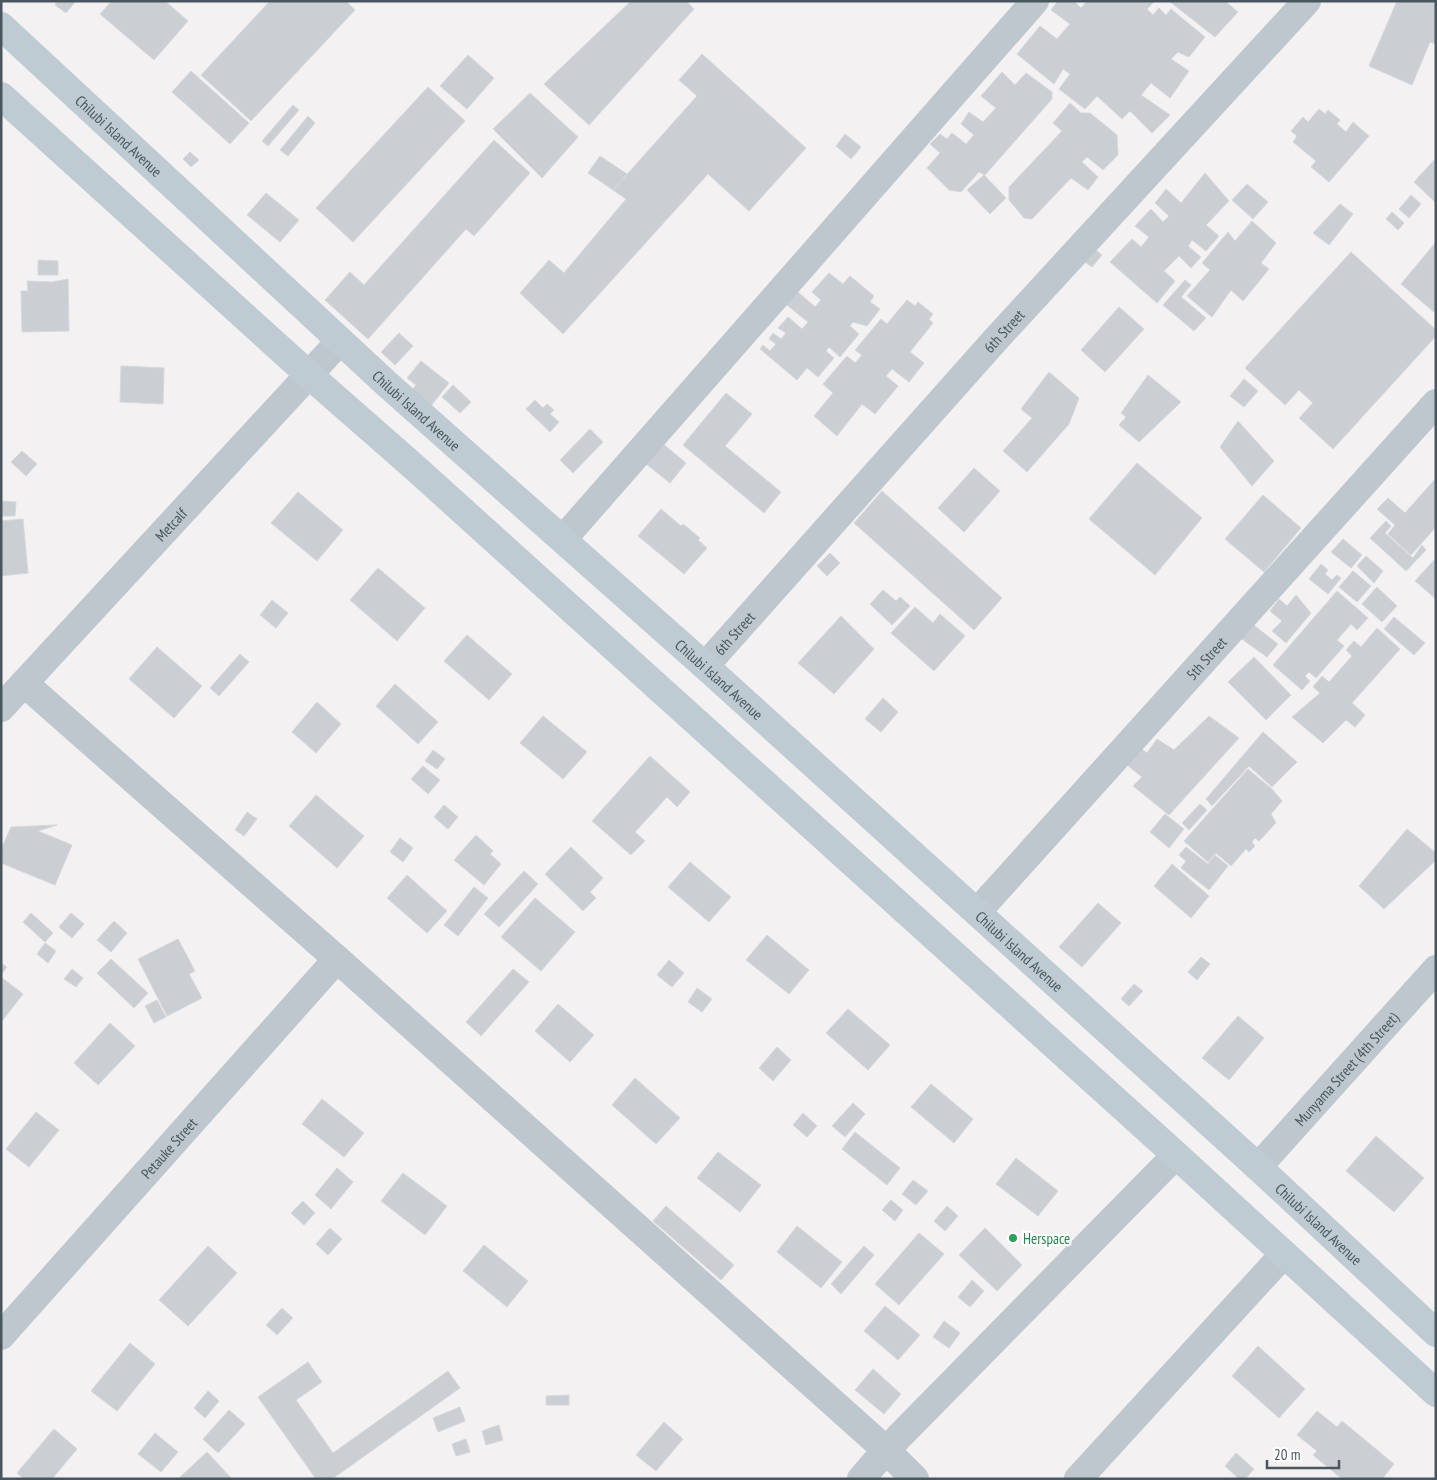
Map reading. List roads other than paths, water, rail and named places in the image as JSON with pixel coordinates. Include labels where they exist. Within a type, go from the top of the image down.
[{"type":"street","points":[[563,539],[1035,1]]},
{"type":"street","name":"6th Street","points":[[705,666],[997,338],[1307,1]]},
{"type":"street","name":"Chilubi Island Avenue","points":[[1,26],[388,385],[705,666],[977,912],[1258,1167],[1436,1333]]},
{"type":"street","points":[[1,96],[1176,1155],[1436,1393]]},
{"type":"street","name":"Metcalf","points":[[1,708],[340,341]]},
{"type":"street","name":"5th Street","points":[[977,912],[1436,404]]},
{"type":"street","points":[[24,683],[337,959],[886,1450],[915,1479]]},
{"type":"street","name":"Petauke Street","points":[[1,1336],[337,959]]},
{"type":"street","name":"Munyama Street (4th Street)","points":[[1258,1167],[1436,969]]},
{"type":"street","points":[[861,1479],[886,1450],[1176,1155]]},
{"type":"street","points":[[1078,1479],[1284,1254]]},
{"type":"place","name":"Herspace","points":[[1013,1238]]}]
